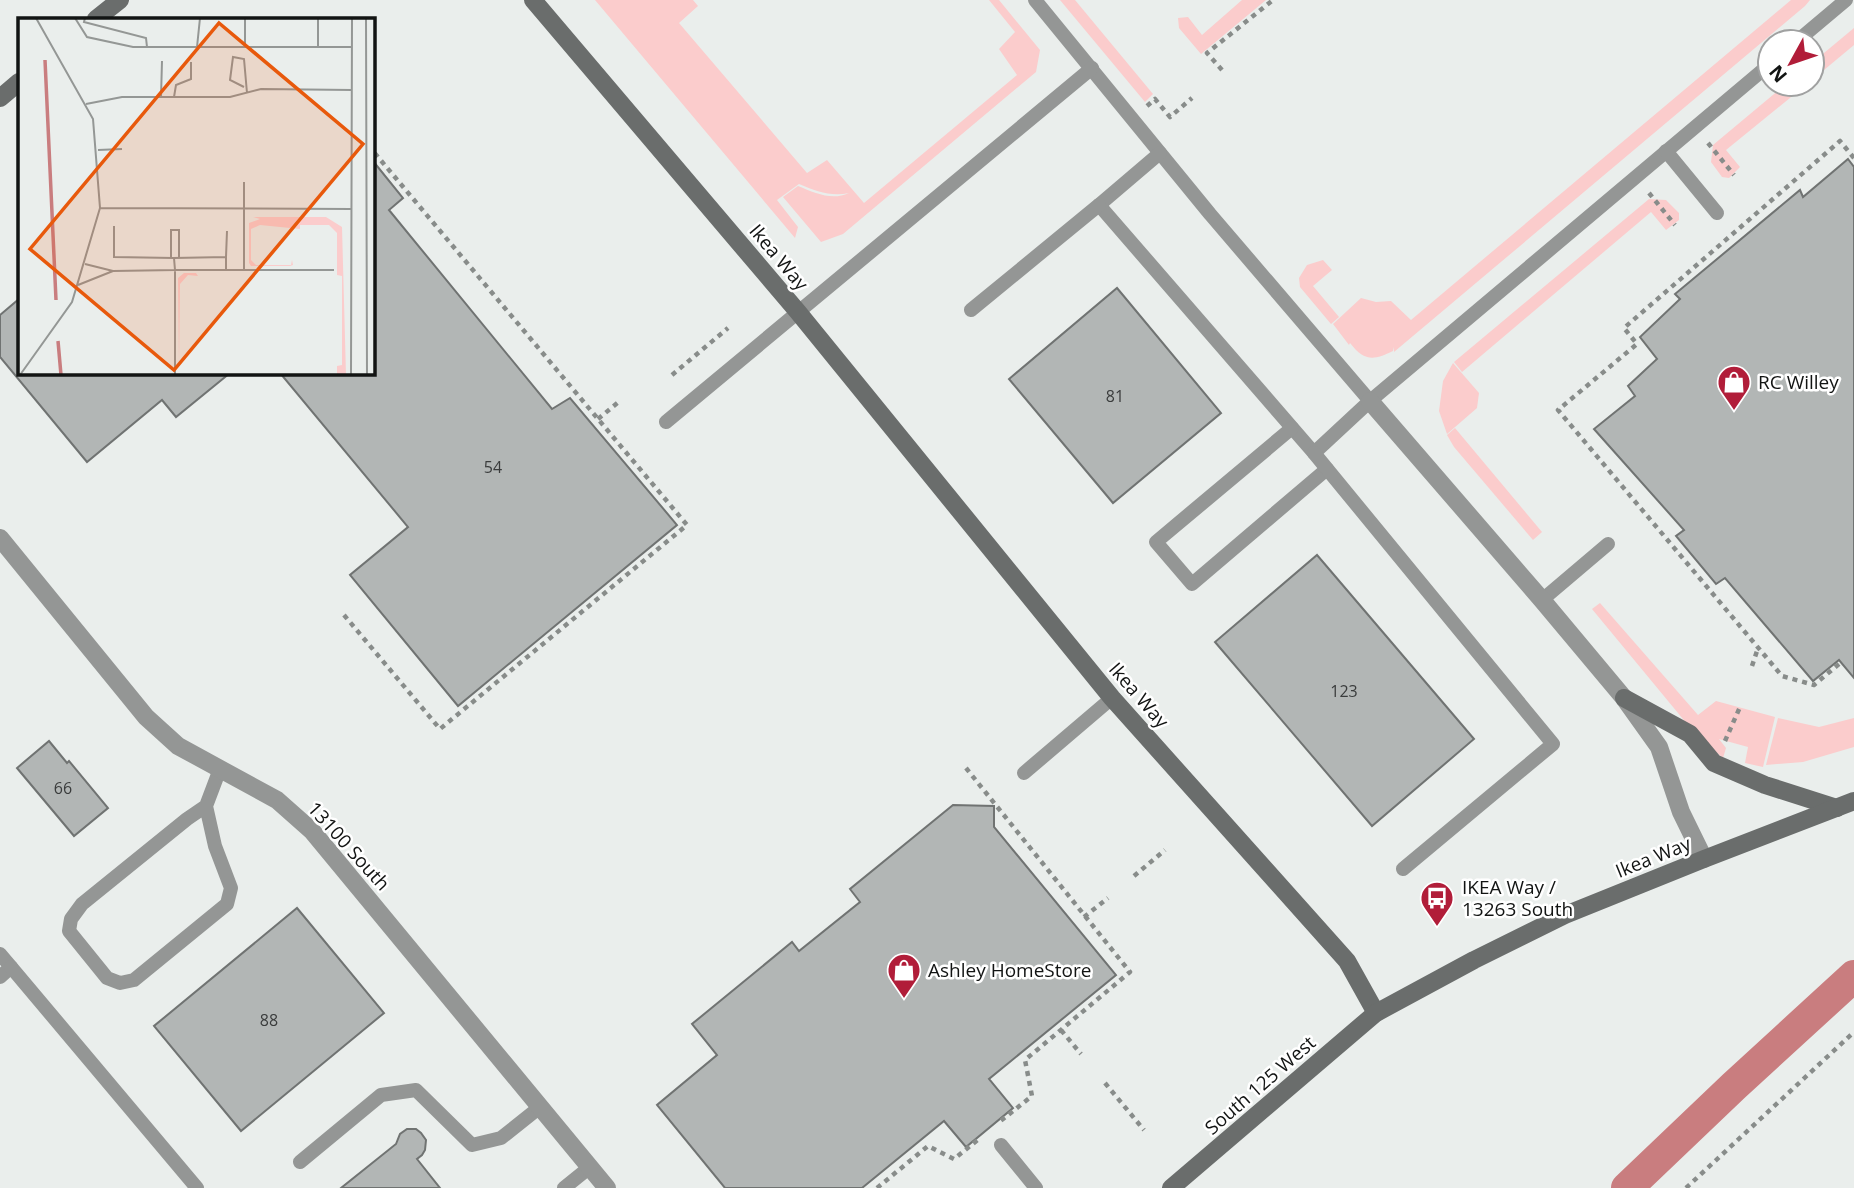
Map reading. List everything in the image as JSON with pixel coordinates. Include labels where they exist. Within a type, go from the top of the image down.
[{"type":"street","points":[[97,18],[120,0]]},
{"type":"street","name":"Ikea Way","points":[[533,0],[797,312],[1112,698],[1348,961],[1376,1013],[1565,915],[1854,801]]},
{"type":"street","points":[[0,98],[18,83]]},
{"type":"street","points":[[1370,401],[1624,698],[1659,747],[1681,812],[1704,859]]},
{"type":"street","name":"13100 South","points":[[0,538],[146,717],[178,746],[277,800],[312,831],[607,1188]]},
{"type":"street","points":[[1624,698],[1690,734],[1714,763],[1765,785],[1837,808]]},
{"type":"street","name":"South 125 West","points":[[1171,1188],[1376,1013]]},
{"type":"lane","points":[[1035,0],[1210,214],[1370,401]]},
{"type":"lane","points":[[1813,28],[1846,0]]},
{"type":"lane","points":[[666,422],[1092,68]]},
{"type":"lane","points":[[1314,453],[1370,401],[1756,76]]},
{"type":"lane","points":[[1666,151],[1717,213]]},
{"type":"lane","points":[[971,310],[1160,153]]},
{"type":"lane","points":[[1099,205],[1314,453],[1553,744],[1403,869]]},
{"type":"lane","points":[[1292,428],[1156,542],[1192,584],[1327,469]]},
{"type":"lane","points":[[1542,600],[1608,544]]},
{"type":"lane","points":[[1024,773],[1112,698]]},
{"type":"lane","points":[[206,806],[82,904],[71,919],[69,932],[107,978],[120,983],[134,980],[228,904],[230,888],[215,846],[206,806],[220,769]]},
{"type":"lane","points":[[0,954],[6,972],[197,1188]]},
{"type":"lane","points":[[300,1162],[381,1095],[416,1090],[472,1145],[501,1138],[540,1107]]},
{"type":"lane","points":[[1001,1145],[1036,1188]]},
{"type":"lane","points":[[564,1188],[590,1167]]},
{"type":"path","points":[[1222,70],[1208,53],[1273,0]]},
{"type":"path","points":[[1147,106],[1155,99],[1170,117],[1192,98]]},
{"type":"path","points":[[1839,663],[1814,685],[1782,676],[1558,410],[1637,344],[1624,328],[1840,141],[1854,158]]},
{"type":"path","points":[[1708,143],[1734,175]]},
{"type":"path","points":[[344,615],[440,729],[687,525],[374,152]]},
{"type":"path","points":[[1648,193],[1675,225]]},
{"type":"path","points":[[672,375],[727,328]]},
{"type":"path","points":[[598,419],[621,400]]},
{"type":"path","points":[[1752,666],[1758,648]]},
{"type":"path","points":[[1731,747],[1724,741],[1740,707]]},
{"type":"path","points":[[966,768],[1130,972],[1025,1060],[1032,1096],[993,1127]]},
{"type":"path","points":[[1134,876],[1165,850]]},
{"type":"path","points":[[1084,917],[1108,898]]},
{"type":"path","points":[[1061,1030],[1081,1054]]},
{"type":"path","points":[[1686,1188],[1854,1032]]},
{"type":"path","points":[[1105,1083],[1144,1130]]},
{"type":"path","points":[[877,1188],[928,1146],[954,1159],[983,1135]]},
{"type":"shaded area","points":[[595,0],[693,0],[698,6],[679,23],[807,173],[827,160],[864,203],[1017,75],[999,49],[1015,32],[989,0],[999,0],[1040,50],[1036,72],[843,234],[821,242],[783,197],[798,186],[830,196],[849,193],[830,194],[799,184],[777,200],[798,227],[795,238]]},
{"type":"shaded area","points":[[1060,0],[1075,0],[1153,94],[1145,102]]},
{"type":"shaded area","points":[[1242,0],[1266,0],[1201,54],[1179,28],[1178,18],[1188,17],[1202,35]]},
{"type":"shaded area","points":[[1791,0],[1810,0],[1779,28],[1758,28]]},
{"type":"shaded area","points":[[1854,28],[1854,45],[1826,68],[1826,51]]},
{"type":"shaded area","points":[[1756,29],[1756,47],[1394,352],[1394,347],[1393,351],[1374,358],[1364,356],[1350,343],[1349,345],[1333,324],[1361,298],[1376,302],[1391,301],[1411,320]]},
{"type":"shaded area","points":[[1769,98],[1790,98],[1726,150],[1740,167],[1729,178],[1722,177],[1711,162],[1713,145]]},
{"type":"shaded area","points":[[1649,199],[1666,200],[1679,213],[1679,220],[1666,230],[1651,212],[1462,372],[1454,362]]},
{"type":"shaded area","points":[[1323,260],[1332,270],[1313,286],[1339,317],[1331,324],[1300,287],[1299,278],[1307,265]]},
{"type":"shaded area","points":[[1453,363],[1479,393],[1477,408],[1447,434],[1439,411],[1443,381]]},
{"type":"shaded area","points":[[1455,428],[1542,532],[1533,540],[1454,447],[1447,435]]},
{"type":"shaded area","points":[[1600,603],[1698,715],[1716,701],[1775,717],[1763,767],[1745,763],[1748,747],[1719,739],[1726,748],[1723,758],[1697,736],[1592,609]]},
{"type":"shaded area","points":[[1778,718],[1819,727],[1854,718],[1854,747],[1803,762],[1766,765]]},
{"type":"building","name":"RC Willey","points":[[1848,159],[1854,167],[1854,678],[1839,660],[1813,681],[1725,578],[1716,584],[1676,536],[1684,530],[1594,429],[1635,396],[1628,386],[1657,359],[1640,337],[1680,299],[1675,294],[1800,190],[1803,197]]},
{"type":"building","points":[[374,162],[403,198],[389,210],[552,409],[570,398],[677,525],[458,706],[350,575],[408,527],[281,374],[374,374]]},
{"type":"building","points":[[1117,288],[1221,413],[1113,503],[1009,379]]},
{"type":"building","points":[[18,300],[18,374],[229,374],[176,417],[162,400],[87,462],[0,357],[0,315]]},
{"type":"building","points":[[1317,555],[1474,739],[1372,826],[1215,642]]},
{"type":"building","points":[[49,741],[108,808],[74,836],[17,768]]},
{"type":"building","name":"Ashley HomeStore","points":[[953,805],[994,806],[994,827],[1116,975],[989,1079],[1013,1108],[966,1147],[944,1121],[862,1188],[725,1188],[657,1105],[717,1055],[692,1024],[792,942],[799,951],[860,902],[850,889]]},
{"type":"building","points":[[297,908],[384,1013],[241,1131],[154,1026]]},
{"type":"building","points":[[407,1129],[416,1129],[426,1140],[425,1150],[417,1159],[440,1188],[341,1188],[396,1144],[400,1134]]},
{"type":"waterway","points":[[1627,1188],[1854,976]]},
{"type":"place","name":"RC Willey","points":[[1734,412]]},
{"type":"place","name":"IKEA Way / 13263 South","points":[[1437,928]]},
{"type":"place","name":"Ashley HomeStore","points":[[904,1000]]}]
